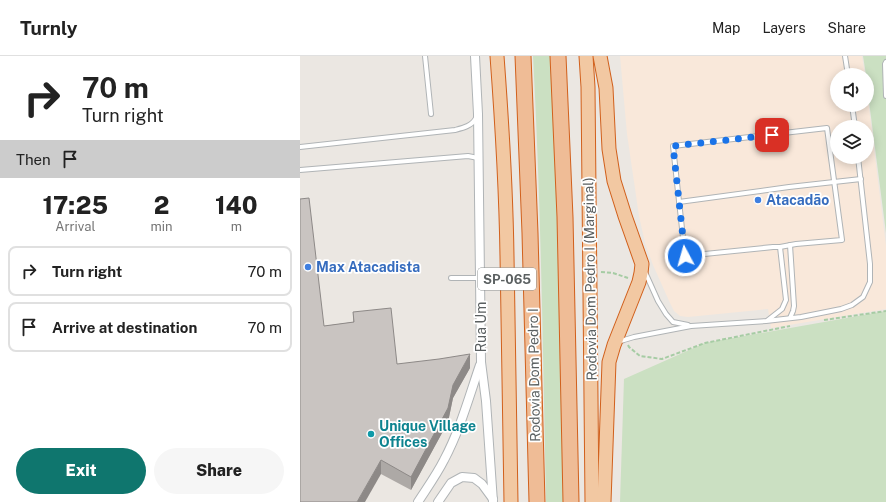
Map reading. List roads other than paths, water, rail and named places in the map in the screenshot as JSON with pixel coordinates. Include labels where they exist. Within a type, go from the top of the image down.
[{"type":"highway","name":"SP-065","points":[[497,56],[502,129],[507,255],[508,398],[511,502]]},
{"type":"highway","name":"Rodovia Dom Pedro I","points":[[523,56],[530,233],[536,502]]},
{"type":"highway","points":[[558,56],[565,217],[571,502]]},
{"type":"highway","name":"Rodovia Dom Pedro I (Marginal)","points":[[586,56],[588,87],[592,502]]},
{"type":"highway","points":[[600,56],[606,88],[609,149],[614,181],[642,264],[639,282],[619,342],[610,362],[604,502]]},
{"type":"street","name":"Rua Um","points":[[476,56],[479,158],[480,362],[486,401],[493,500]]},
{"type":"street","points":[[418,502],[452,444],[480,362]]},
{"type":"street","points":[[438,502],[451,483],[462,477],[474,478],[482,484],[493,500]]},
{"type":"lane","points":[[425,56],[431,114]]},
{"type":"lane","points":[[845,56],[847,68]]},
{"type":"lane","points":[[886,62],[884,64],[886,96]]},
{"type":"lane","points":[[300,147],[465,128],[475,121],[478,114]]},
{"type":"lane","points":[[827,128],[834,182],[842,240],[685,256],[673,146],[827,128]]},
{"type":"lane","points":[[300,170],[468,156],[479,158]]},
{"type":"lane","points":[[619,342],[691,326],[766,321],[841,310],[852,305],[863,297],[870,282],[870,264],[859,164]]},
{"type":"lane","points":[[679,202],[861,179]]},
{"type":"lane","points":[[790,245],[794,306],[790,318]]},
{"type":"lane","points":[[766,321],[779,313],[786,300],[780,247]]},
{"type":"lane","points":[[642,264],[658,301],[666,314],[673,322],[691,326]]},
{"type":"lane","points":[[451,278],[480,278]]},
{"type":"place","name":"Atacadão","points":[[758,200]]},
{"type":"place","name":"Max Atacadista","points":[[308,267]]},
{"type":"place","name":"Unique Village Offices","points":[[371,434]]}]
